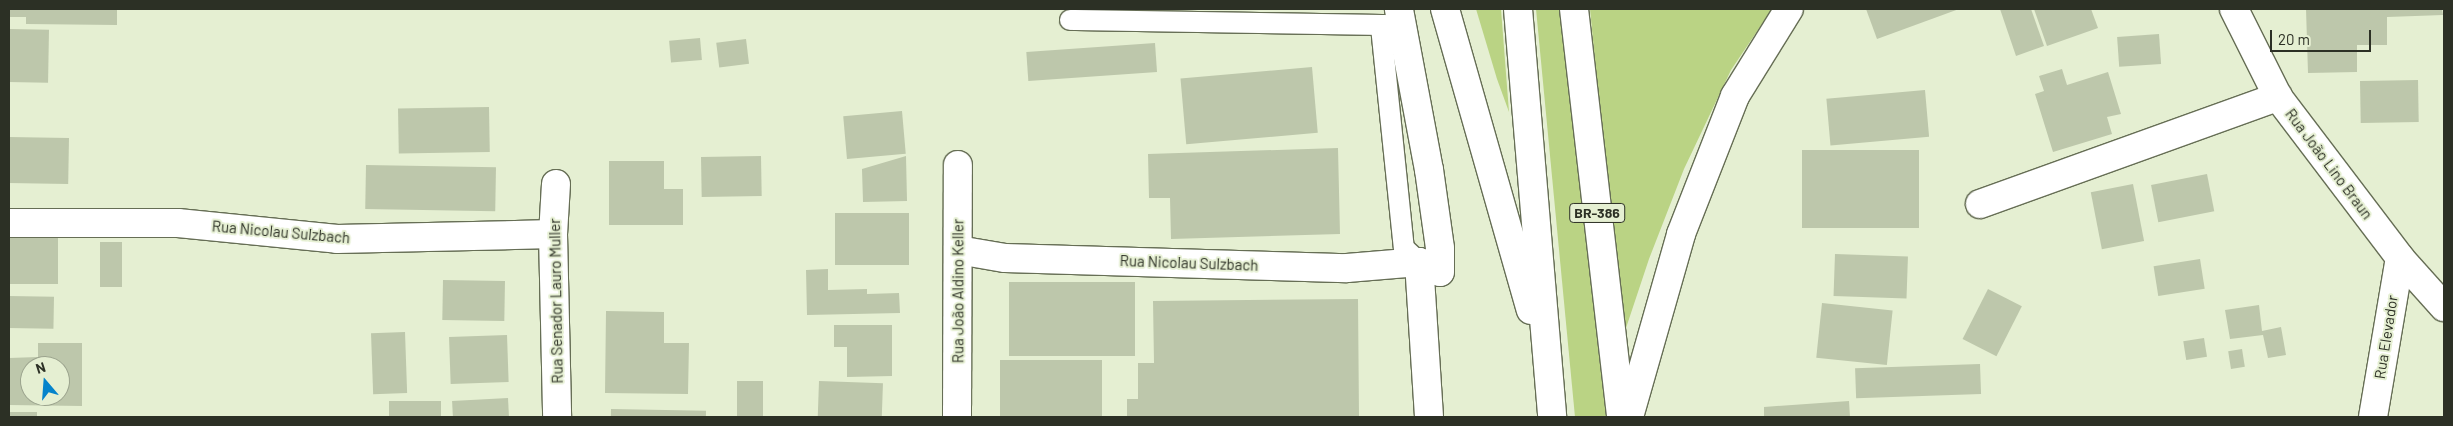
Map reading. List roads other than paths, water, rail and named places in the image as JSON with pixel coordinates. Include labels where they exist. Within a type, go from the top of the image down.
[{"type":"main road","points":[[1445,9],[1547,370]]},
{"type":"main road","points":[[1518,9],[1552,417]]},
{"type":"main road","name":"BR-386","points":[[1574,9],[1620,417]]},
{"type":"main road","points":[[1629,417],[1681,234],[1735,96],[1789,9]]},
{"type":"main road","name":"Rua João Lino Braun","points":[[2234,9],[2278,97],[2400,258],[2444,307]]},
{"type":"main road","points":[[1394,20],[1421,253],[1429,417]]},
{"type":"main road","points":[[1980,204],[2278,97]]},
{"type":"main road","name":"Rua João Aldino Keller","points":[[957,417],[958,165]]},
{"type":"main road","name":"Rua Senador Lauro Muller","points":[[556,184],[554,234],[557,417]]},
{"type":"main road","name":"Rua Nicolau Sulzbach","points":[[9,223],[178,222],[337,238],[554,234]]},
{"type":"main road","name":"Rua Nicolau Sulzbach","points":[[958,250],[1005,258],[1328,268],[1421,253]]},
{"type":"main road","name":"Rua Elevador","points":[[2373,417],[2400,258]]},
{"type":"lane","points":[[1070,20],[1394,20],[1421,253]]}]
